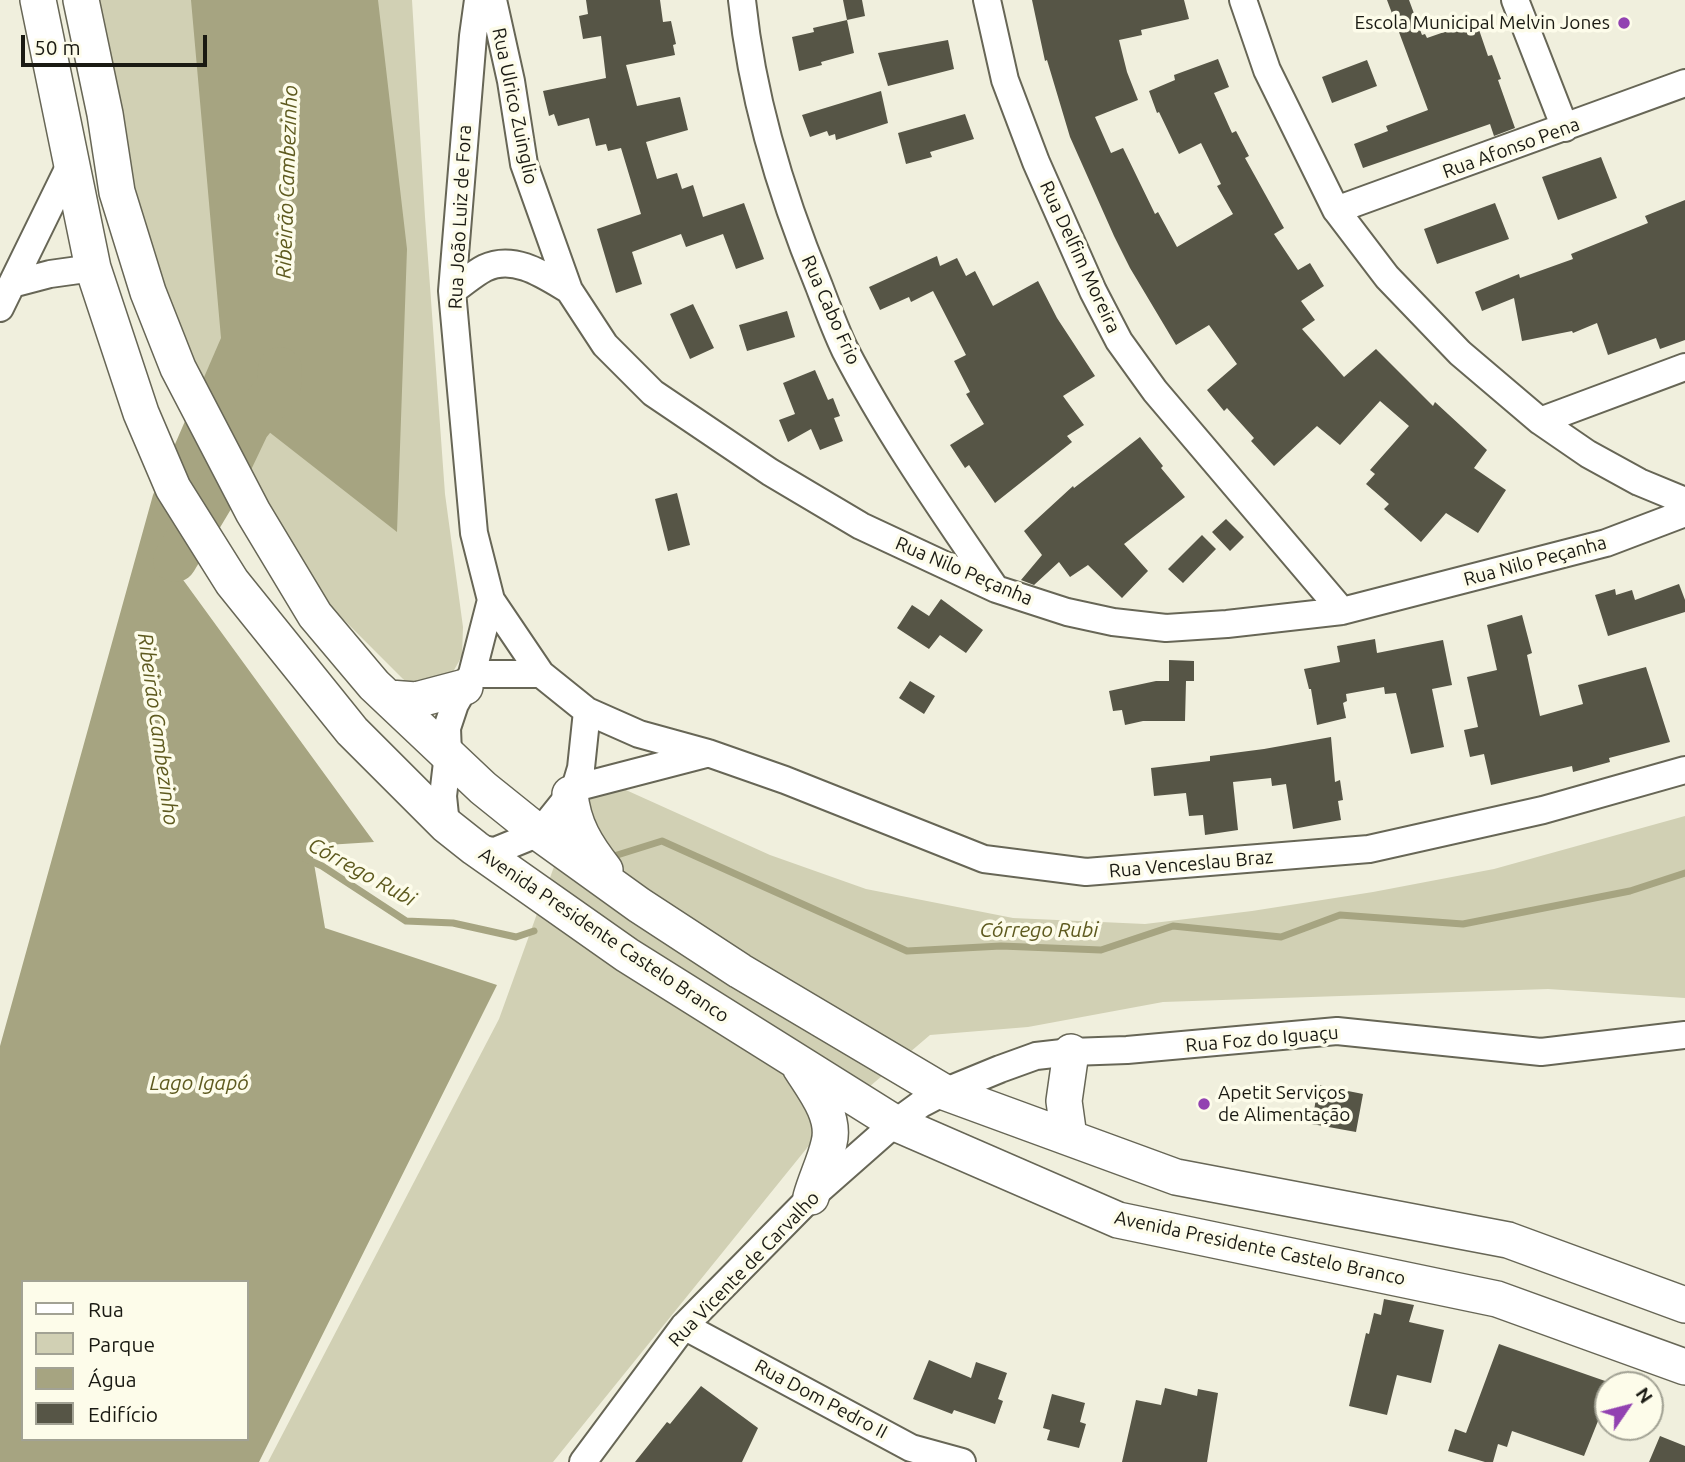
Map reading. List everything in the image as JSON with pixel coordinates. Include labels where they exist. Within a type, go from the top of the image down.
[{"type":"main road","name":"Avenida Presidente Castelo Branco","points":[[38,0],[93,268],[141,413],[173,488],[232,582],[352,731],[446,825],[627,955],[895,1123],[1118,1220],[1497,1299],[1685,1367]]},
{"type":"main road","points":[[80,0],[105,114],[117,192],[148,292],[178,368],[253,512],[315,615],[374,685],[483,788],[539,833],[639,905],[740,971],[944,1092],[1176,1177],[1508,1240],[1685,1305]]},
{"type":"main road","points":[[389,698],[416,700],[468,680]]},
{"type":"main road","points":[[573,791],[576,825],[591,853],[639,905]]},
{"type":"main road","points":[[1069,1137],[1064,1101],[1070,1052]]},
{"type":"main road","points":[[796,1061],[822,1102],[830,1126],[830,1142],[811,1197]]},
{"type":"street","name":"Rua João Luiz de Fora","points":[[478,0],[452,291],[474,533],[491,600],[541,674]]},
{"type":"street","name":"Rua Ulrico Zuinglio","points":[[493,0],[511,80],[524,164],[569,290]]},
{"type":"street","name":"Rua Cabo Frio","points":[[742,0],[747,48],[759,106],[782,186],[794,226],[845,348],[914,470],[996,589]]},
{"type":"street","name":"Rua Delfim Moreira","points":[[987,0],[1005,80],[1036,162],[1093,291],[1119,341],[1155,391],[1342,611]]},
{"type":"street","points":[[1242,0],[1267,70],[1336,210],[1387,277],[1460,353],[1540,421],[1588,454],[1629,477],[1685,501]]},
{"type":"street","points":[[1515,0],[1565,128]]},
{"type":"street","name":"Rua Afonso Pena","points":[[1336,210],[1685,83]]},
{"type":"street","points":[[0,308],[72,161]]},
{"type":"street","points":[[452,291],[486,267],[508,264],[533,268],[569,290]]},
{"type":"street","points":[[12,284],[50,274],[93,268]]},
{"type":"street","name":"Rua Nilo Peçanha","points":[[569,290],[605,345],[653,393],[704,429],[861,526],[996,589],[1067,612],[1113,622],[1166,628],[1342,611],[1606,543],[1685,513]]},
{"type":"street","points":[[1540,421],[1685,367]]},
{"type":"street","name":"Rua João Luiz de Fora","points":[[468,680],[491,600]]},
{"type":"street","points":[[446,825],[443,796],[448,754],[447,728],[455,704],[468,680],[541,674],[587,710],[581,768],[573,791],[539,833],[495,850],[475,848]]},
{"type":"street","name":"Rua Venceslau Braz","points":[[587,710],[639,734],[708,753],[785,780],[984,859],[1086,872],[1369,849],[1543,810],[1685,770]]},
{"type":"street","points":[[573,791],[708,753]]},
{"type":"street","name":"Rua Foz do Iguaçu","points":[[895,1123],[944,1092],[1036,1056],[1070,1052],[1127,1050],[1337,1031],[1541,1052],[1685,1035]]},
{"type":"street","name":"Rua Vicente de Carvalho","points":[[583,1462],[684,1326],[811,1197],[895,1123]]},
{"type":"street","name":"Rua Dom Pedro II","points":[[684,1326],[905,1455],[962,1462]]},
{"type":"green space","points":[[87,0],[412,0],[445,494],[463,627],[462,656],[445,686],[421,697],[328,604],[269,506],[148,263]]},
{"type":"green space","points":[[617,786],[770,855],[866,889],[1013,918],[1145,924],[1373,892],[1494,869],[1685,816],[1685,998],[1548,989],[1163,1002],[1028,1027],[930,1035],[828,1122],[553,1462],[268,1462],[499,1019],[577,803]]},
{"type":"water","name":"Lago Igapó","points":[[191,0],[378,0],[407,249],[397,532],[241,410],[181,577],[374,842],[311,846],[325,928],[497,985],[259,1462],[0,1462],[0,1046],[153,495],[221,338]]},
{"type":"building","points":[[586,0],[660,0],[663,22],[671,21],[676,44],[673,45],[675,55],[626,65],[637,106],[680,97],[688,130],[646,142],[657,179],[677,173],[682,189],[693,185],[703,217],[744,203],[764,259],[736,269],[723,234],[686,247],[681,234],[632,252],[642,284],[616,293],[597,229],[641,214],[621,148],[608,151],[606,144],[596,146],[589,118],[558,126],[554,114],[549,116],[543,91],[606,78],[601,36],[583,39],[579,16],[588,14]]},
{"type":"building","points":[[843,0],[862,0],[865,16],[847,20]]},
{"type":"building","points":[[1032,0],[1184,0],[1189,19],[1141,30],[1142,35],[1119,40],[1138,100],[1095,117],[1111,153],[1123,148],[1155,214],[1158,212],[1177,247],[1233,214],[1217,186],[1221,184],[1201,143],[1179,154],[1159,112],[1157,113],[1149,91],[1175,80],[1174,75],[1218,59],[1229,87],[1214,93],[1232,133],[1236,131],[1249,156],[1245,158],[1284,228],[1274,234],[1298,270],[1310,263],[1324,286],[1301,301],[1315,320],[1302,329],[1344,377],[1376,349],[1433,406],[1435,402],[1487,450],[1474,468],[1506,490],[1478,533],[1446,513],[1421,542],[1384,509],[1389,504],[1366,484],[1375,474],[1370,470],[1409,426],[1380,401],[1340,445],[1317,426],[1274,466],[1251,441],[1254,438],[1227,408],[1224,411],[1207,390],[1237,364],[1209,325],[1176,345],[1130,268],[1070,137],[1047,60],[1045,61]]},
{"type":"building","points":[[1387,0],[1409,0],[1422,35],[1425,34],[1427,38],[1476,21],[1488,56],[1492,55],[1501,79],[1498,80],[1515,128],[1494,136],[1490,124],[1363,168],[1354,144],[1388,131],[1386,126],[1428,110]]},
{"type":"building","points":[[847,20],[854,53],[799,71],[792,37],[814,32],[813,28]]},
{"type":"building","points":[[948,40],[954,69],[888,86],[878,53]]},
{"type":"building","points":[[1367,60],[1377,86],[1332,103],[1322,77]]},
{"type":"building","points":[[881,91],[888,123],[836,140],[835,134],[829,136],[827,131],[810,137],[802,115]]},
{"type":"building","points":[[965,114],[974,139],[930,152],[932,157],[906,164],[898,133]]},
{"type":"building","points":[[1601,157],[1617,198],[1558,220],[1542,177]]},
{"type":"building","points":[[1685,200],[1685,340],[1660,349],[1656,338],[1608,355],[1597,323],[1573,333],[1572,331],[1522,341],[1514,298],[1482,311],[1475,292],[1519,274],[1520,278],[1573,259],[1571,254],[1648,223],[1645,216]]},
{"type":"building","points":[[1495,203],[1509,239],[1437,264],[1424,229]]},
{"type":"building","points":[[937,256],[940,266],[957,258],[966,276],[975,271],[993,306],[1038,281],[1057,318],[1095,376],[1063,396],[1084,425],[1067,436],[1072,442],[995,503],[969,465],[965,468],[950,445],[984,424],[966,394],[970,392],[954,361],[966,355],[933,291],[911,302],[909,297],[880,310],[869,287]]},
{"type":"building","points":[[693,304],[714,348],[690,359],[670,314]]},
{"type":"building","points":[[787,311],[795,337],[747,351],[739,325]]},
{"type":"building","points":[[815,370],[828,400],[833,398],[840,416],[834,418],[843,441],[820,450],[811,429],[788,442],[779,420],[795,414],[783,383]]},
{"type":"building","points":[[1140,437],[1185,497],[1124,544],[1148,571],[1122,598],[1088,565],[1070,577],[1059,562],[1034,585],[1021,580],[1042,555],[1024,531],[1073,486],[1074,488]]},
{"type":"building","points":[[677,493],[690,545],[668,551],[655,499]]},
{"type":"building","points":[[1226,519],[1244,537],[1230,551],[1212,532]]},
{"type":"building","points":[[1202,535],[1216,549],[1183,583],[1168,569]]},
{"type":"building","points":[[1679,584],[1685,600],[1685,612],[1608,636],[1595,595],[1615,589],[1616,595],[1632,590],[1635,600]]},
{"type":"building","points":[[941,599],[983,630],[966,653],[940,635],[929,649],[897,628],[912,605],[929,616]]},
{"type":"building","points":[[1522,615],[1532,653],[1527,655],[1540,716],[1583,704],[1578,685],[1646,667],[1670,742],[1609,758],[1610,762],[1573,772],[1572,766],[1491,785],[1484,754],[1470,757],[1464,730],[1478,727],[1467,677],[1497,670],[1487,625]]},
{"type":"building","points":[[1375,639],[1377,653],[1443,640],[1452,685],[1432,689],[1444,747],[1411,754],[1396,693],[1385,694],[1384,687],[1346,694],[1347,701],[1343,703],[1346,718],[1317,725],[1311,689],[1304,669],[1340,662],[1337,646]]},
{"type":"building","points":[[1169,660],[1194,661],[1194,681],[1186,681],[1185,721],[1143,721],[1125,725],[1122,710],[1113,711],[1109,691],[1156,681],[1169,681]]},
{"type":"building","points":[[910,681],[935,696],[924,714],[899,698]]},
{"type":"building","points":[[1331,737],[1335,782],[1340,780],[1343,800],[1338,801],[1341,820],[1293,829],[1286,784],[1272,786],[1271,778],[1233,782],[1238,830],[1205,835],[1203,815],[1189,816],[1186,793],[1154,796],[1151,768],[1210,761],[1210,756]]},
{"type":"building","points":[[1318,1085],[1363,1094],[1356,1132],[1312,1124]]},
{"type":"building","points":[[1384,1299],[1414,1305],[1409,1322],[1444,1330],[1431,1383],[1397,1375],[1387,1415],[1349,1406],[1366,1333],[1369,1334],[1374,1313],[1381,1315]]},
{"type":"building","points":[[1499,1344],[1594,1377],[1594,1431],[1584,1456],[1512,1431],[1507,1447],[1498,1444],[1493,1462],[1448,1451],[1455,1429],[1466,1433]]},
{"type":"building","points":[[929,1360],[971,1378],[976,1362],[1007,1373],[998,1399],[1003,1401],[995,1424],[954,1410],[952,1414],[913,1399]]},
{"type":"building","points":[[701,1386],[758,1428],[742,1462],[635,1462],[667,1422],[670,1424]]},
{"type":"building","points":[[1165,1388],[1197,1396],[1198,1389],[1218,1393],[1207,1462],[1122,1462],[1136,1400],[1161,1405]]},
{"type":"building","points":[[1052,1394],[1085,1403],[1080,1422],[1086,1424],[1079,1448],[1047,1440],[1050,1430],[1043,1428]]},
{"type":"building","points":[[1664,1438],[1685,1446],[1685,1462],[1649,1462],[1658,1441],[1664,1441]]},
{"type":"waterway","name":"Ribeirão Cambezinho","points":[[175,560],[218,488],[248,425],[279,387],[280,369]]},
{"type":"waterway","name":"Córrego Rubi","points":[[614,856],[662,841],[907,951],[1001,946],[1101,950],[1173,926],[1281,937],[1340,915],[1463,924],[1630,891],[1685,873]]},
{"type":"waterway","name":"Córrego Rubi","points":[[306,859],[322,866],[406,921],[453,923],[516,937],[534,931]]},
{"type":"place","name":"Escola Municipal Melvin Jones","points":[[1624,23]]},
{"type":"place","name":"Apetit Serviços de Alimentação","points":[[1204,1104]]}]
